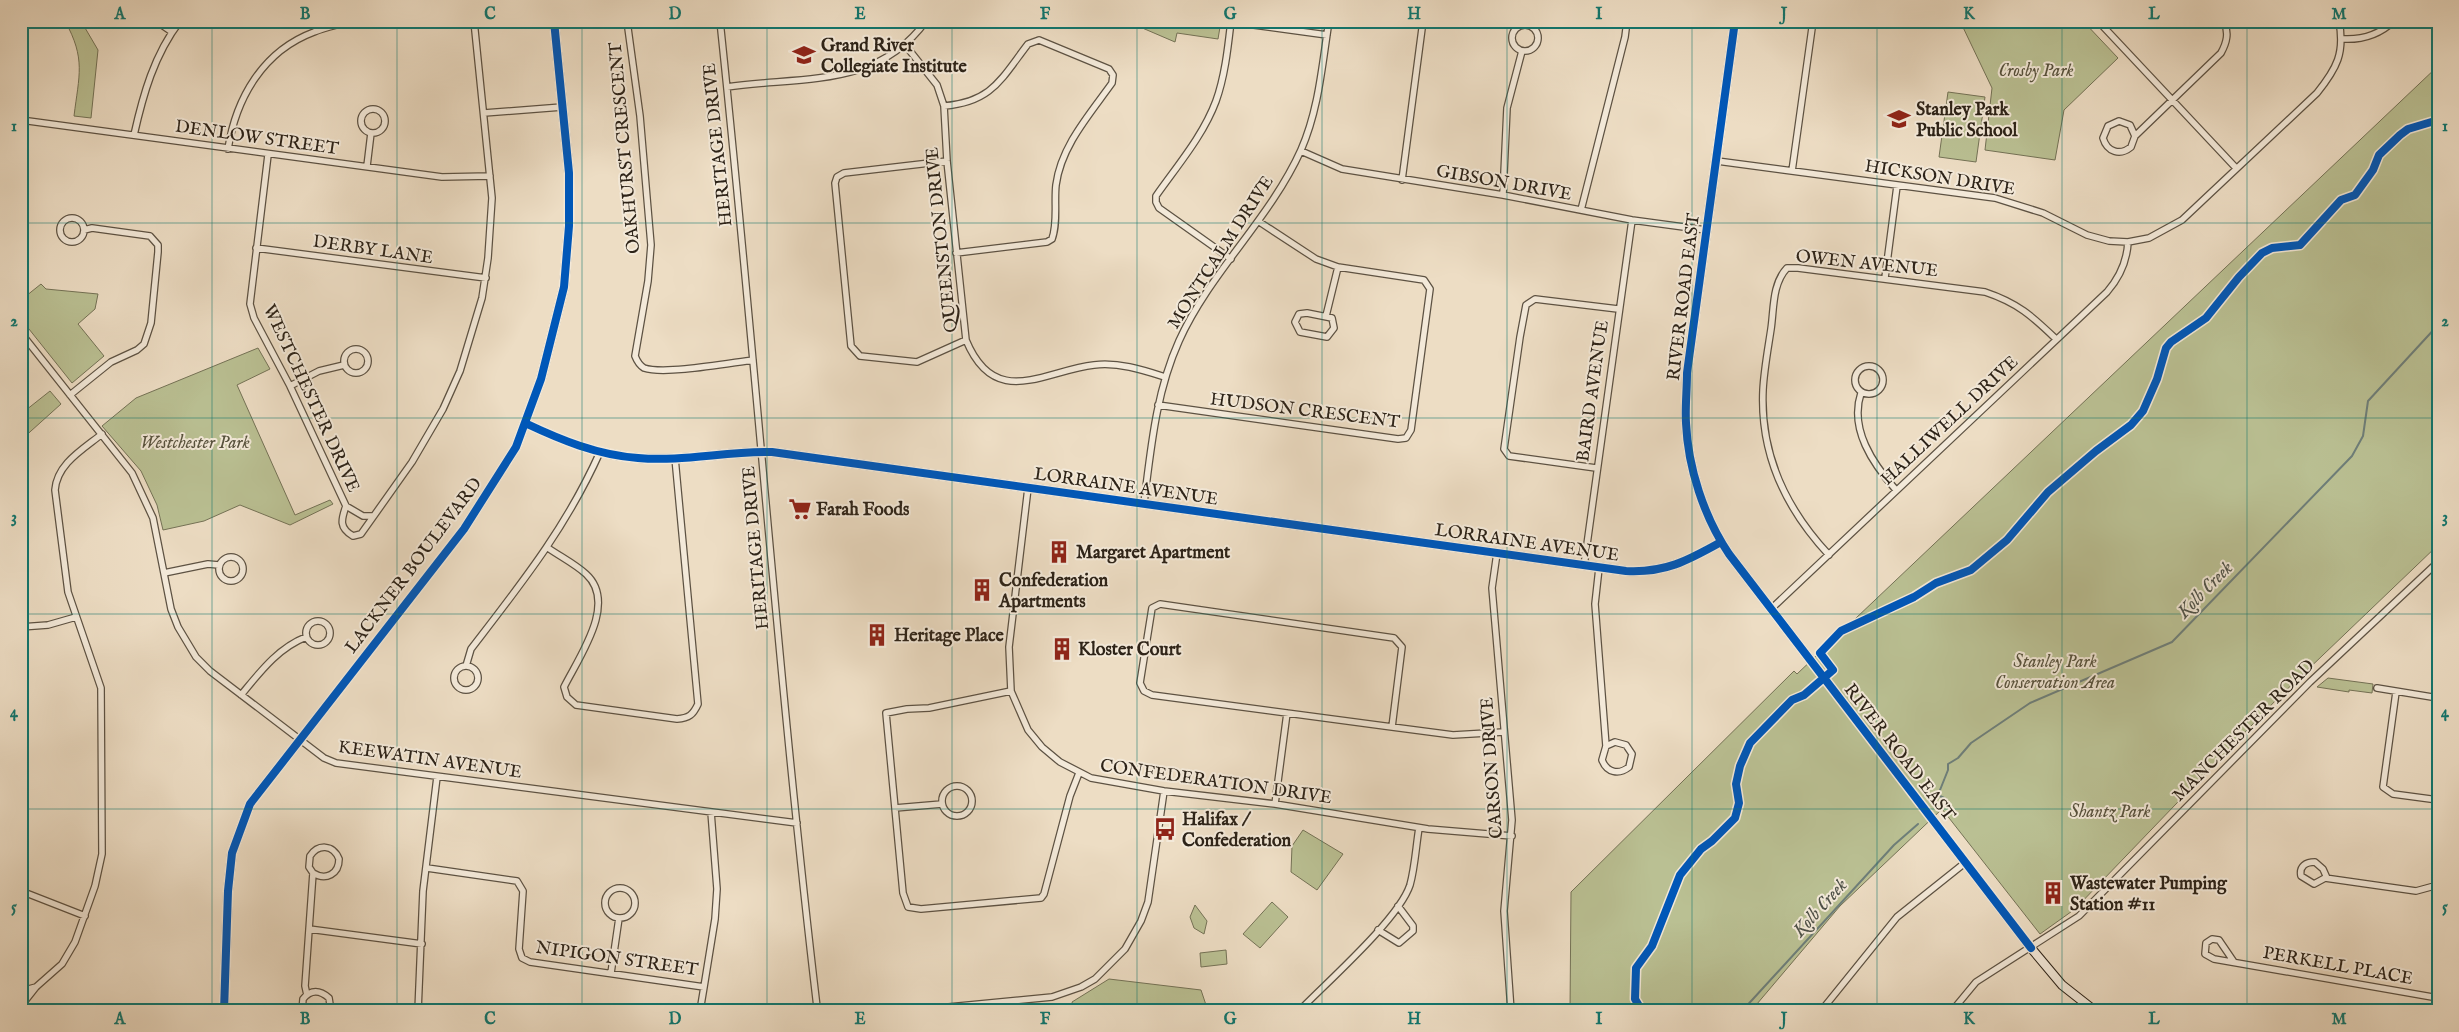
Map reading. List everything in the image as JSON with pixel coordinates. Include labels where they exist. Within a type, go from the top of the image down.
[{"type":"street","points":[[156,21],[172,32]]},
{"type":"street","points":[[134,135],[151,72],[172,32],[180,21]]},
{"type":"street","points":[[228,149],[236,113],[247,88],[264,66],[283,49],[313,32],[351,21]]},
{"type":"street","points":[[415,21],[440,23],[463,21]]},
{"type":"street","name":"WESTCHESTER DRIVE","points":[[346,506],[341,518],[341,525],[345,531],[353,536],[361,534],[412,462],[443,409],[460,371],[477,320],[486,278],[492,198],[474,21]]},
{"type":"street","name":"LACKNER BOULEVARD","points":[[224,1011],[228,891],[232,853],[239,828],[250,804],[464,529],[516,447],[525,423],[554,333],[564,286],[569,226],[570,173],[554,21]]},
{"type":"street","name":"OAKHURST CRESCENT","points":[[627,21],[640,116],[651,245],[648,281],[636,356],[638,363],[645,368],[665,370],[753,360]]},
{"type":"street","name":"HERITAGE DRIVE","points":[[720,21],[762,452],[782,689],[814,981],[819,1011]]},
{"type":"street","points":[[727,87],[828,77],[853,72],[874,65],[906,46],[926,21]]},
{"type":"street","name":"MONTCALM DRIVE","points":[[1144,503],[1158,405],[1165,378],[1179,341],[1196,309],[1288,176],[1300,151],[1310,126],[1320,88],[1328,21]]},
{"type":"street","points":[[1402,180],[1424,21]]},
{"type":"street","points":[[1581,210],[1625,37],[1627,21]]},
{"type":"street","name":"RIVER ROAD EAST","points":[[1735,21],[1687,373],[1686,424],[1702,501],[1720,542],[2031,948],[2062,985],[2095,1011]]},
{"type":"street","points":[[1792,171],[1813,21]]},
{"type":"street","points":[[2098,21],[2236,168]]},
{"type":"street","points":[[2135,136],[2130,125],[2119,121],[2108,126],[2103,138],[2109,149],[2121,152],[2131,147],[2135,136],[2221,53],[2227,43],[2228,29],[2224,21]]},
{"type":"street","name":"HICKSON DRIVE","points":[[1717,161],[2014,202],[2043,213],[2087,235],[2109,241],[2128,242],[2149,238],[2182,220],[2317,93],[2330,77],[2340,59],[2343,39],[2339,21]]},
{"type":"street","points":[[2343,39],[2366,38],[2388,27],[2394,21]]},
{"type":"street","points":[[1231,259],[1159,208],[1156,196],[1205,124],[1216,100],[1231,22],[1326,35]]},
{"type":"street","points":[[1525,24],[1535,28],[1538,41],[1532,49],[1522,51],[1514,45],[1512,36],[1515,29],[1525,24]]},
{"type":"street","points":[[944,106],[969,102],[988,92],[1028,44],[1033,41],[1039,40],[1109,69],[1113,76],[1112,83],[1073,139],[1064,156],[1056,184],[1052,239],[1047,242],[956,253]]},
{"type":"street","name":"QUEENSTON DRIVE","points":[[906,46],[929,73],[944,106],[947,161],[966,340],[979,363],[997,378],[1008,381],[1027,381],[1095,365],[1129,366],[1165,378]]},
{"type":"street","points":[[1503,195],[1507,108],[1522,51]]},
{"type":"street","points":[[21,59],[21,102]]},
{"type":"street","points":[[484,113],[562,107]]},
{"type":"street","points":[[375,108],[383,113],[385,124],[380,131],[371,133],[363,128],[361,121],[364,113],[375,108]]},
{"type":"street","name":"DENLOW STREET","points":[[21,120],[442,177],[490,176]]},
{"type":"street","points":[[367,166],[371,133]]},
{"type":"street","name":"GIBSON DRIVE","points":[[1300,151],[1342,169],[1503,195],[1632,220],[1706,230]]},
{"type":"street","name":"WESTCHESTER DRIVE","points":[[268,154],[250,304],[254,318],[290,386],[346,506],[362,515],[373,516]]},
{"type":"street","points":[[947,161],[844,173],[837,176],[835,183],[851,346],[860,356],[918,362],[966,340]]},
{"type":"street","points":[[1885,278],[1898,186]]},
{"type":"street","points":[[72,218],[80,221],[84,230],[81,238],[74,242],[66,241],[60,230],[64,221],[72,218]]},
{"type":"street","name":"BAIRD AVENUE","points":[[1584,566],[1618,309],[1632,220]]},
{"type":"street","name":"HUDSON CRESCENT","points":[[1158,405],[1389,438],[1406,438],[1411,430],[1430,289],[1428,284],[1424,280],[1338,267],[1316,259],[1258,221]]},
{"type":"street","points":[[70,395],[111,362],[137,350],[144,344],[151,323],[158,252],[158,245],[150,236],[92,228],[84,230]]},
{"type":"street","name":"HALLIWELL DRIVE","points":[[1771,609],[2107,292],[2118,278],[2128,257],[2128,242]]},
{"type":"street","name":"DERBY LANE","points":[[256,248],[486,278]]},
{"type":"street","points":[[1326,316],[1338,267]]},
{"type":"street","name":"OWEN AVENUE","points":[[1829,555],[1805,527],[1786,498],[1767,448],[1763,390],[1777,284],[1787,268],[1885,278],[1985,292],[2008,299],[2035,319],[2056,339]]},
{"type":"street","points":[[1596,468],[1508,456],[1504,448],[1526,305],[1535,299],[1618,309]]},
{"type":"street","points":[[1307,313],[1326,316],[1332,318],[1334,328],[1327,337],[1300,332],[1296,327],[1295,322],[1299,314],[1307,313]]},
{"type":"street","name":"KEEWATIN AVENUE","points":[[21,333],[132,473],[153,518],[171,610],[196,657],[210,671],[299,740],[336,763],[797,823]]},
{"type":"street","points":[[358,349],[367,356],[367,366],[361,372],[351,372],[344,365],[344,355],[350,350],[358,349]]},
{"type":"street","points":[[290,386],[319,370],[344,365]]},
{"type":"street","points":[[1864,367],[1874,367],[1881,374],[1883,384],[1875,394],[1862,393],[1855,386],[1855,374],[1864,367]]},
{"type":"street","points":[[1862,393],[1857,406],[1860,434],[1872,460],[1896,490]]},
{"type":"street","name":"LORRAINE AVENUE","points":[[525,423],[570,443],[600,452],[638,458],[675,458],[762,452],[1144,503],[1599,568],[1648,572],[1663,570],[1682,563],[1720,542]]},
{"type":"street","points":[[21,1006],[36,987],[62,964],[75,942],[96,886],[102,854],[101,688],[76,617],[65,574],[55,490],[56,480],[65,464],[102,434]]},
{"type":"street","points":[[466,666],[475,670],[478,677],[474,688],[465,691],[457,687],[454,678],[457,670],[466,666],[471,649],[548,548],[587,482],[600,452]]},
{"type":"street","points":[[548,548],[586,574],[594,583],[599,596],[596,621],[564,687],[566,698],[576,704],[677,719],[686,718],[694,713],[698,704],[675,458]]},
{"type":"street","name":"CONFEDERATION DRIVE","points":[[1028,488],[1009,646],[1011,691],[1028,730],[1060,762],[1090,778],[1164,791],[1275,804],[1419,828],[1512,836]]},
{"type":"street","name":"CARSON DRIVE","points":[[1497,553],[1492,588],[1512,836],[1504,911],[1511,1011]]},
{"type":"street","points":[[233,557],[242,564],[243,573],[238,579],[227,580],[220,575],[219,565],[224,558],[233,557]]},
{"type":"street","name":"MANCHESTER ROAD","points":[[1952,1011],[1976,982],[2079,916],[2316,676],[2438,562]]},
{"type":"street","points":[[164,573],[208,564],[219,565]]},
{"type":"street","points":[[1599,568],[1594,604],[1606,746],[1602,756],[1607,769],[1620,772],[1629,766],[1632,754],[1626,745],[1615,742],[1606,746]]},
{"type":"street","points":[[1392,727],[1402,647],[1394,638],[1160,604],[1152,608],[1140,683],[1144,691],[1152,695],[1286,713],[1392,727],[1453,735],[1504,732]]},
{"type":"street","points":[[21,627],[48,624],[76,617]]},
{"type":"street","points":[[312,622],[324,623],[330,629],[330,638],[324,644],[314,645],[306,638],[307,628],[312,622]]},
{"type":"street","points":[[241,695],[264,667],[291,643],[306,638]]},
{"type":"street","points":[[2377,688],[2438,698]]},
{"type":"street","points":[[1011,691],[929,708],[907,709],[886,713],[903,893],[908,907],[921,909],[1036,900],[1044,894],[1070,796],[1079,773]]},
{"type":"street","points":[[2396,692],[2383,787],[2393,794],[2438,800]]},
{"type":"street","points":[[1275,804],[1286,713]]},
{"type":"street","points":[[418,1011],[423,891],[437,777]]},
{"type":"street","points":[[953,786],[964,787],[970,792],[972,800],[967,813],[956,816],[947,813],[942,804],[943,793],[953,786]]},
{"type":"street","points":[[907,1011],[966,1008],[1052,997],[1080,987],[1094,979],[1111,965],[1135,935],[1148,902],[1164,791]]},
{"type":"street","points":[[895,808],[942,804]]},
{"type":"street","name":"NIPIGON STREET","points":[[427,868],[517,881],[523,891],[519,950],[522,958],[530,962],[704,987],[715,919],[717,889],[711,812]]},
{"type":"street","points":[[1299,1011],[1378,930],[1398,906],[1410,885],[1419,828]]},
{"type":"street","points":[[307,995],[305,986],[313,873],[309,862],[314,850],[324,847],[333,850],[339,859],[336,871],[323,877],[313,873]]},
{"type":"street","points":[[1820,1011],[1897,917],[1966,862]]},
{"type":"street","points":[[2327,878],[2323,869],[2315,862],[2308,862],[2302,866],[2300,871],[2301,876],[2312,884],[2327,878],[2416,891],[2438,885]]},
{"type":"street","points":[[619,888],[629,891],[635,902],[629,915],[619,918],[608,913],[605,901],[610,892],[619,888]]},
{"type":"street","points":[[21,891],[85,916]]},
{"type":"street","points":[[1378,930],[1399,943],[1413,931],[1413,926],[1398,906]]},
{"type":"street","points":[[611,973],[619,918]]},
{"type":"street","points":[[309,929],[422,944]]},
{"type":"street","name":"PERKELL PLACE","points":[[2234,962],[2218,940],[2212,939],[2205,945],[2205,954],[2210,958],[2438,998]]},
{"type":"street","points":[[21,991],[36,987]]},
{"type":"street","points":[[700,1011],[704,987]]},
{"type":"street","points":[[302,1011],[302,1004],[307,995],[313,992],[324,993],[331,1002],[331,1011]]},
{"type":"green space","points":[[65,21],[81,21],[98,50],[91,118],[74,116],[79,67],[76,46]]},
{"type":"green space","points":[[1126,21],[1221,21],[1218,39],[1177,33],[1175,42]]},
{"type":"green space","name":"Crosby Park","points":[[1960,21],[2083,21],[2118,58],[2064,110],[2055,160],[1985,150],[1992,88]]},
{"type":"green space","name":"Stanley Park Conservation Area","points":[[2438,66],[2438,545],[2277,699],[2075,909],[2040,934],[1942,809],[1840,906],[1751,1011],[1570,1011],[1571,892],[1794,671],[1797,674]]},
{"type":"green space","points":[[1948,92],[1985,97],[1976,162],[1939,157]]},
{"type":"green space","points":[[41,284],[46,289],[98,294],[95,309],[78,324],[104,356],[72,383],[21,319],[21,300]]},
{"type":"green space","name":"Westchester Park","points":[[258,348],[270,369],[237,385],[295,515],[330,500],[333,504],[290,525],[240,505],[204,521],[163,530],[157,505],[141,471],[102,426],[136,398]]},
{"type":"green space","points":[[50,391],[61,404],[21,440],[21,414]]},
{"type":"green space","points":[[2328,678],[2373,684],[2372,693],[2349,690],[2349,692],[2317,687]]},
{"type":"green space","points":[[1303,830],[1343,854],[1317,890],[1291,872],[1292,846]]},
{"type":"green space","points":[[1272,902],[1288,917],[1260,948],[1243,934]]},
{"type":"green space","points":[[1195,905],[1207,921],[1204,934],[1194,928],[1190,917]]},
{"type":"green space","points":[[1226,950],[1227,964],[1201,967],[1200,953]]},
{"type":"green space","points":[[1109,979],[1201,990],[1208,1011],[1074,1011],[1072,1002]]},
{"type":"waterway","name":"Kolb Creek","points":[[1946,799],[1938,795],[1948,770],[1948,764],[1958,758],[1971,743],[2030,703],[2172,642],[2352,456],[2363,436],[2368,401],[2438,325]]},
{"type":"waterway","name":"Kolb Creek","points":[[1742,1011],[1894,845],[1918,824]]},
{"type":"cycle path","points":[[224,1011],[228,891],[232,853],[250,804],[464,529],[516,447],[541,379],[564,287],[569,226],[569,173],[554,21]]},
{"type":"cycle path","points":[[1735,21],[1687,373],[1687,440],[1699,492],[1712,524],[1729,554],[2031,948]]},
{"type":"cycle path","points":[[1642,1011],[1635,999],[1636,968],[1652,946],[1680,875],[1701,849],[1735,818],[1739,803],[1736,784],[1740,766],[1750,743],[1792,700],[1804,695],[1833,670],[1820,653],[1841,631],[1914,597],[1936,583],[1971,570],[2007,540],[2048,492],[2096,451],[2131,425],[2143,411],[2157,379],[2166,348],[2171,342],[2206,318],[2239,277],[2262,253],[2272,248],[2300,245],[2341,200],[2355,195],[2373,170],[2379,155],[2400,135],[2408,129],[2438,120]]},
{"type":"cycle path","points":[[525,423],[580,446],[608,454],[638,458],[671,459],[772,452],[1626,571],[1664,568],[1697,555],[1721,542]]},
{"type":"place","name":"Grand River Collegiate Institute","points":[[804,55]]},
{"type":"place","name":"Stanley Park Public School","points":[[1899,119]]},
{"type":"place","name":"Farah Foods","points":[[800,509]]},
{"type":"place","name":"Margaret Apartment","points":[[1059,552]]},
{"type":"place","name":"Confederation Apartments","points":[[982,590]]},
{"type":"place","name":"Heritage Place","points":[[877,635]]},
{"type":"place","name":"Kloster Court","points":[[1062,649]]},
{"type":"place","name":"Halifax / Confederation","points":[[1165,829]]},
{"type":"place","name":"Wastewater Pumping Station #11","points":[[2053,893]]},
{"type":"park label","name":"Shantz Park","points":[[2110,811]]}]
